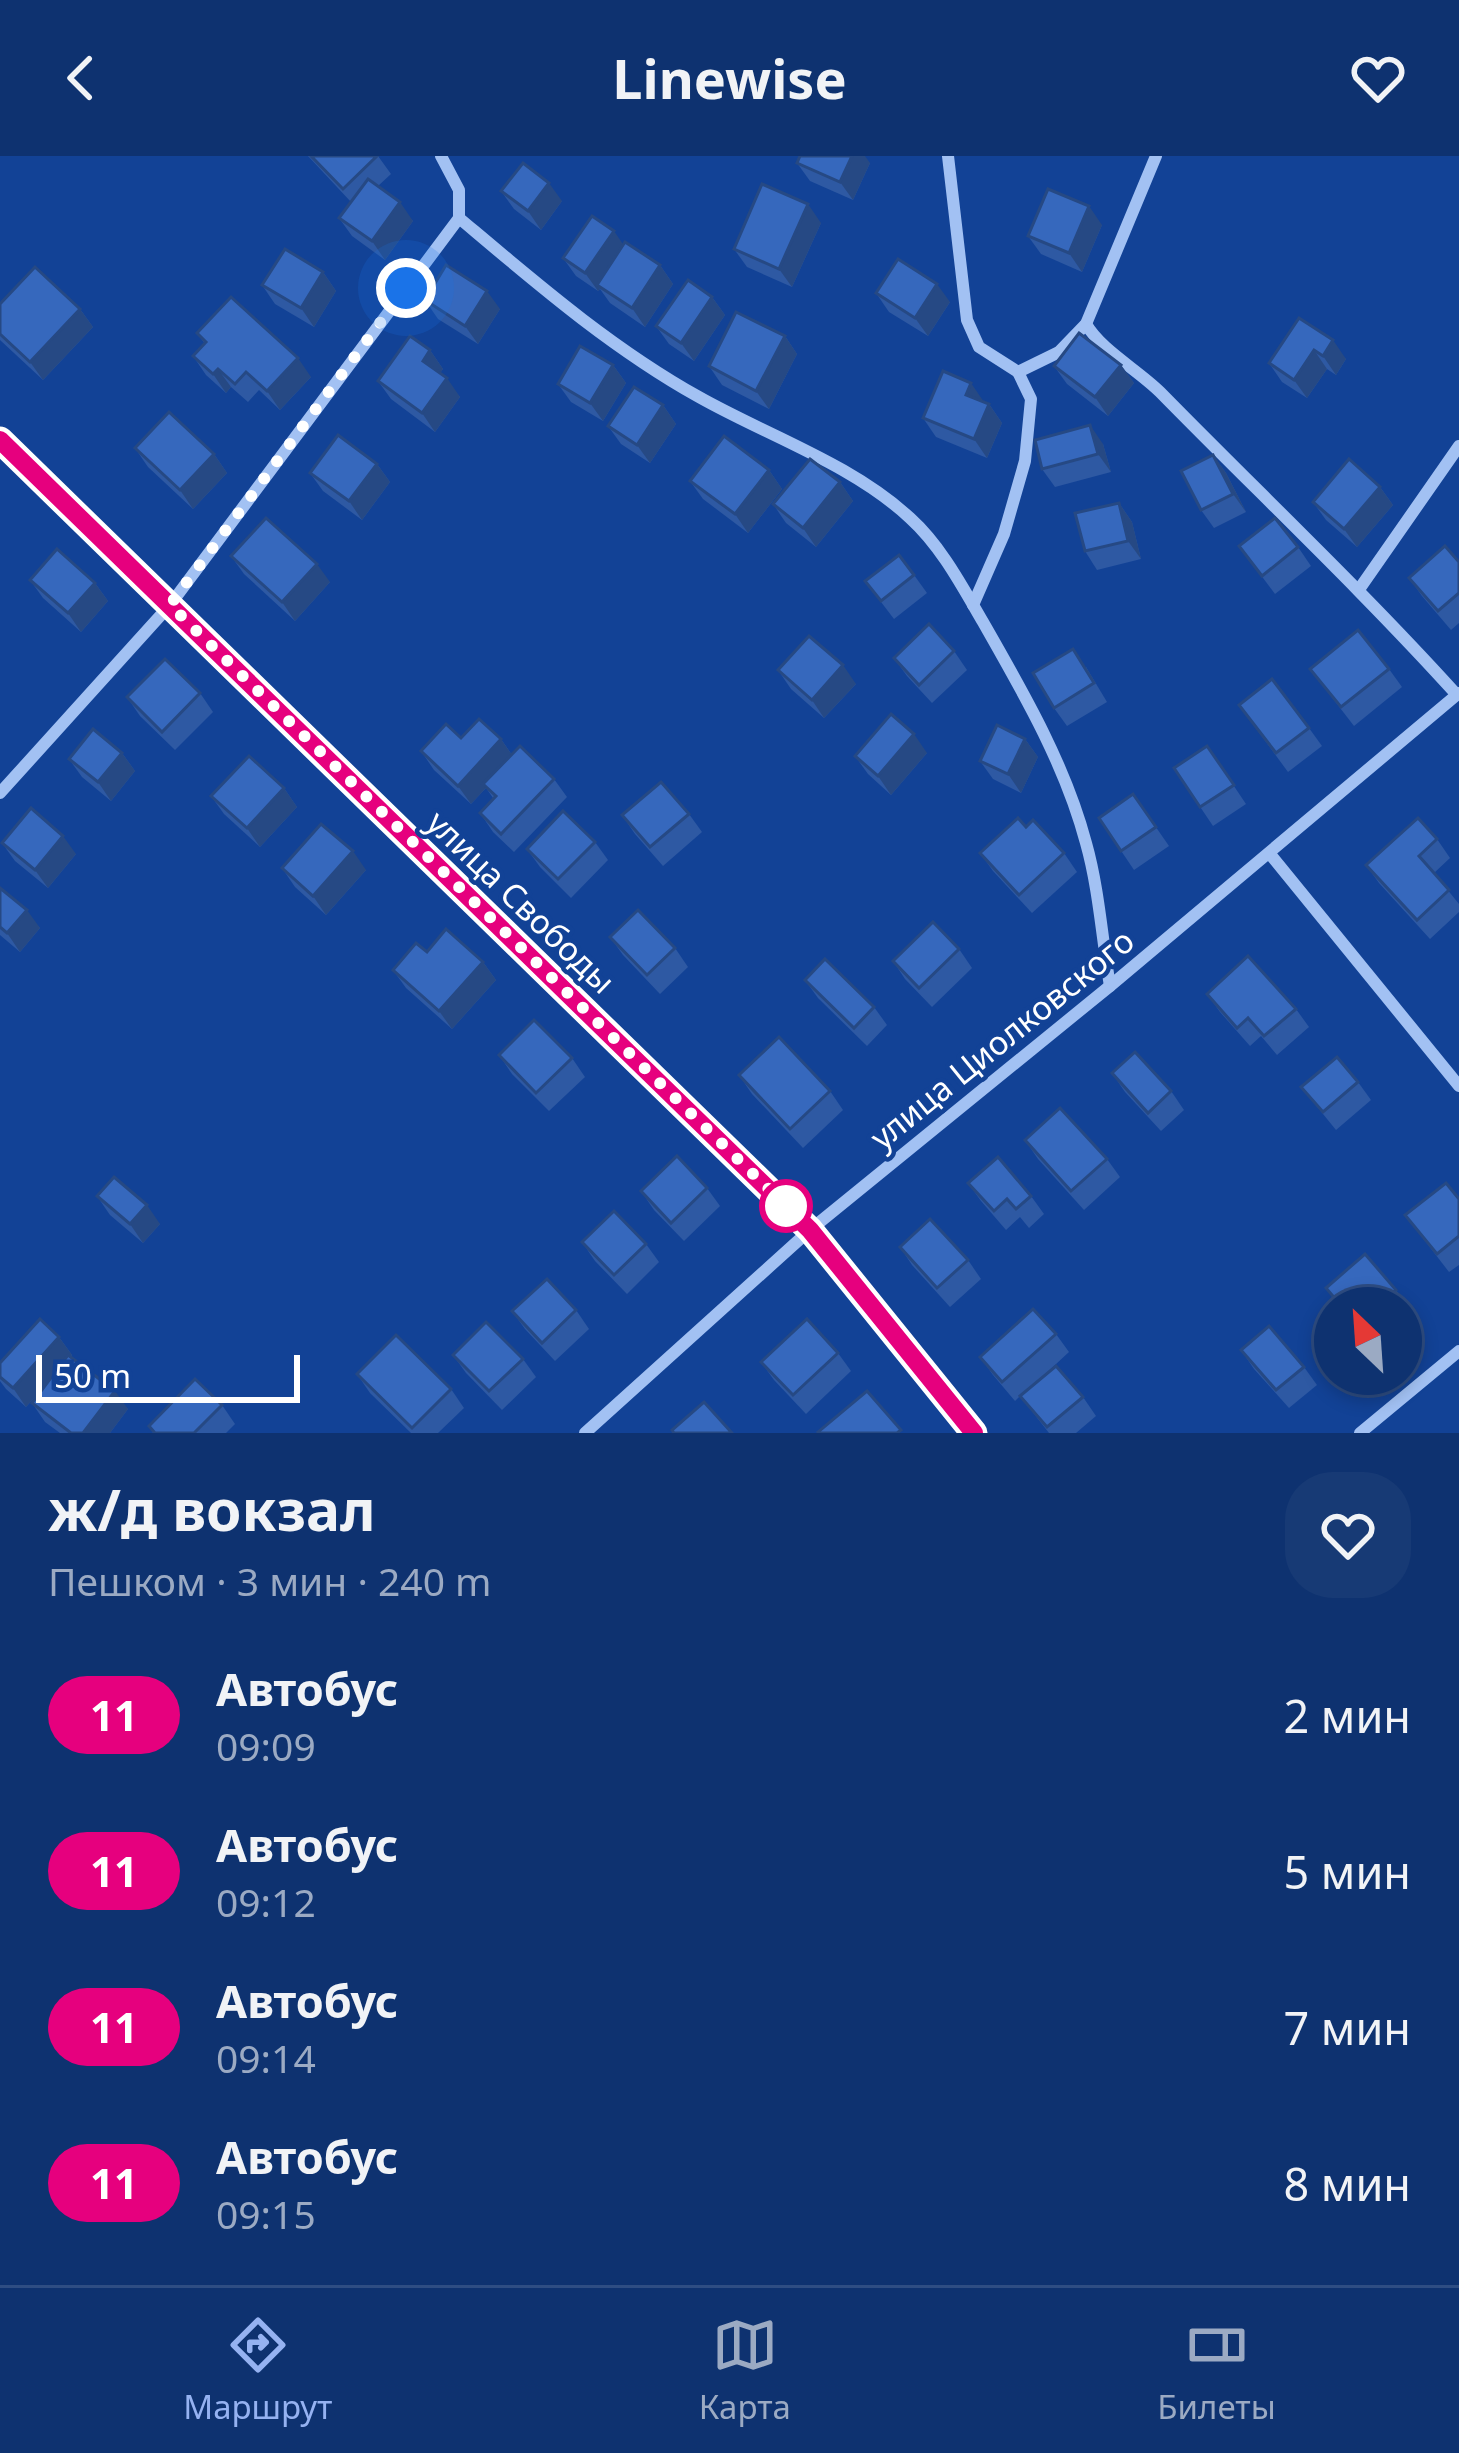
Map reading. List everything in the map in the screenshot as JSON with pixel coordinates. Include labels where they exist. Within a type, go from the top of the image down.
[{"type":"street","points":[[948,156],[967,320],[979,346],[1018,372],[1031,398],[1025,461],[1004,534],[973,605]]},
{"type":"street","points":[[1018,372],[1058,352],[1086,324],[1156,156]]},
{"type":"street","points":[[0,793],[170,605],[459,218],[459,190],[447,160]]},
{"type":"street","points":[[459,218],[598,333],[695,394],[804,453],[854,473],[920,529],[973,605],[1026,697],[1067,790],[1087,844],[1110,986]]},
{"type":"street","points":[[1086,324],[1360,588],[1458,694]]},
{"type":"street","name":"улица Свободы","points":[[0,440],[810,1230],[974,1433]]},
{"type":"street","points":[[1360,588],[1459,446]]},
{"type":"street","name":"улица Циолковского","points":[[585,1433],[810,1230],[1458,694]]},
{"type":"street","points":[[1270,854],[1459,1086]]},
{"type":"street","points":[[1360,1433],[1459,1351]]},
{"type":"building","points":[[311,156],[377,156],[343,189]]},
{"type":"building","points":[[800,156],[852,156],[840,182],[797,163]]},
{"type":"building","points":[[523,163],[549,183],[528,211],[501,191]]},
{"type":"building","points":[[368,179],[400,202],[372,241],[339,218]]},
{"type":"building","points":[[762,184],[808,204],[779,269],[734,249]]},
{"type":"building","points":[[1048,189],[1089,206],[1069,253],[1028,236]]},
{"type":"building","points":[[592,216],[614,231],[585,273],[563,258]]},
{"type":"building","points":[[625,242],[660,265],[632,308],[597,285]]},
{"type":"building","points":[[285,249],[323,272],[301,308],[262,285]]},
{"type":"building","points":[[898,259],[937,284],[915,318],[876,293]]},
{"type":"building","points":[[446,265],[487,291],[465,326],[425,300]]},
{"type":"building","points":[[35,267],[80,309],[30,362],[0,334],[0,304]]},
{"type":"building","points":[[688,280],[712,297],[681,343],[656,326]]},
{"type":"building","points":[[231,297],[298,358],[267,391],[246,372],[235,384],[218,369],[213,374],[193,356],[206,342],[197,333]]},
{"type":"building","points":[[736,312],[785,336],[756,391],[709,366]]},
{"type":"building","points":[[1299,318],[1333,340],[1323,356],[1314,350],[1294,380],[1269,363]]},
{"type":"building","points":[[1079,333],[1121,365],[1095,397],[1054,366]]},
{"type":"building","points":[[410,336],[430,350],[423,361],[447,378],[422,413],[378,381]]},
{"type":"building","points":[[580,346],[613,365],[590,403],[558,384]]},
{"type":"building","points":[[943,371],[971,383],[966,395],[989,404],[974,439],[923,418]]},
{"type":"building","points":[[634,387],[663,405],[637,445],[608,426]]},
{"type":"building","points":[[169,412],[214,454],[180,490],[135,448]]},
{"type":"building","points":[[1090,425],[1098,454],[1042,469],[1035,440]]},
{"type":"building","points":[[338,435],[377,464],[349,501],[310,473]]},
{"type":"building","points":[[724,436],[769,470],[735,514],[690,481]]},
{"type":"building","points":[[1213,455],[1233,494],[1201,510],[1181,471]]},
{"type":"building","points":[[810,459],[840,482],[803,528],[773,504]]},
{"type":"building","points":[[1349,459],[1380,487],[1344,529],[1313,502]]},
{"type":"building","points":[[1119,503],[1128,541],[1085,551],[1075,513]]},
{"type":"building","points":[[266,518],[317,564],[282,602],[231,556]]},
{"type":"building","points":[[1275,518],[1298,547],[1262,576],[1239,546]]},
{"type":"building","points":[[1445,546],[1459,562],[1459,593],[1438,611],[1409,578]]},
{"type":"building","points":[[57,549],[95,583],[68,613],[30,580]]},
{"type":"building","points":[[899,555],[914,575],[881,601],[865,581]]},
{"type":"building","points":[[929,624],[954,651],[919,685],[894,658]]},
{"type":"building","points":[[1358,630],[1389,669],[1341,707],[1310,669]]},
{"type":"building","points":[[809,636],[843,665],[812,700],[778,670]]},
{"type":"building","points":[[1073,649],[1094,683],[1054,708],[1033,673]]},
{"type":"building","points":[[165,659],[200,693],[162,732],[127,697]]},
{"type":"building","points":[[1272,679],[1309,728],[1276,753],[1239,705]]},
{"type":"building","points":[[891,714],[914,734],[878,776],[855,756]]},
{"type":"building","points":[[479,719],[501,739],[458,786],[421,751],[446,724],[461,738]]},
{"type":"building","points":[[997,725],[1025,739],[1008,774],[980,761]]},
{"type":"building","points":[[93,729],[122,753],[98,782],[69,759]]},
{"type":"building","points":[[520,746],[554,779],[501,834],[480,813],[496,796],[483,784]]},
{"type":"building","points":[[1207,746],[1234,785],[1200,807],[1174,768]]},
{"type":"building","points":[[249,756],[284,788],[247,828],[211,796]]},
{"type":"building","points":[[661,782],[689,814],[650,847],[622,815]]},
{"type":"building","points":[[1133,794],[1156,827],[1121,851],[1099,818]]},
{"type":"building","points":[[31,808],[63,836],[35,870],[2,843]]},
{"type":"building","points":[[563,811],[595,842],[558,879],[527,849]]},
{"type":"building","points":[[1018,818],[1026,827],[1033,820],[1064,853],[1019,895],[980,853]]},
{"type":"building","points":[[1418,818],[1437,839],[1419,856],[1449,890],[1417,920],[1366,865]]},
{"type":"building","points":[[321,824],[353,851],[313,896],[282,868]]},
{"type":"building","points":[[0,888],[27,910],[7,933],[0,927]]},
{"type":"building","points":[[638,910],[675,948],[647,975],[610,937]]},
{"type":"building","points":[[933,922],[959,949],[919,988],[893,961]]},
{"type":"building","points":[[446,929],[483,962],[439,1011],[393,970],[416,943],[427,952]]},
{"type":"building","points":[[1248,956],[1296,1009],[1264,1036],[1248,1018],[1237,1028],[1207,994]]},
{"type":"building","points":[[825,959],[874,1007],[854,1028],[805,980]]},
{"type":"building","points":[[534,1020],[572,1058],[536,1093],[499,1055]]},
{"type":"building","points":[[779,1037],[830,1091],[790,1129],[739,1075]]},
{"type":"building","points":[[1135,1052],[1171,1091],[1148,1113],[1112,1073]]},
{"type":"building","points":[[1337,1057],[1358,1082],[1323,1112],[1301,1087]]},
{"type":"building","points":[[1060,1108],[1107,1159],[1071,1191],[1025,1140]]},
{"type":"building","points":[[677,1156],[707,1188],[671,1223],[641,1191]]},
{"type":"building","points":[[998,1157],[1031,1196],[1016,1209],[1007,1199],[994,1211],[968,1183]]},
{"type":"building","points":[[114,1177],[147,1205],[130,1224],[97,1196]]},
{"type":"building","points":[[1446,1183],[1459,1199],[1459,1236],[1437,1254],[1405,1215]]},
{"type":"building","points":[[614,1211],[646,1244],[614,1275],[582,1242]]},
{"type":"building","points":[[930,1219],[968,1260],[937,1288],[900,1247]]},
{"type":"building","points":[[1365,1254],[1393,1287],[1327,1287]]},
{"type":"building","points":[[547,1279],[576,1310],[542,1343],[512,1311]]},
{"type":"building","points":[[1033,1309],[1056,1334],[1002,1382],[980,1357]]},
{"type":"building","points":[[40,1319],[59,1337],[13,1388],[0,1377],[0,1363]]},
{"type":"building","points":[[807,1319],[838,1353],[793,1395],[761,1362]]},
{"type":"building","points":[[486,1322],[523,1359],[489,1391],[453,1355]]},
{"type":"building","points":[[1269,1326],[1304,1367],[1276,1390],[1241,1350]]},
{"type":"building","points":[[396,1335],[451,1389],[412,1428],[357,1374]]},
{"type":"building","points":[[68,1355],[115,1391],[83,1433],[71,1433],[32,1403]]},
{"type":"building","points":[[1056,1366],[1083,1397],[1047,1427],[1020,1396]]},
{"type":"building","points":[[195,1379],[222,1405],[194,1433],[155,1433],[149,1426]]},
{"type":"building","points":[[867,1391],[901,1430],[818,1432]]},
{"type":"building","points":[[704,1402],[732,1433],[674,1433],[672,1430]]},
{"type":"bus line","name":"11","points":[[0,440],[810,1230],[974,1433]]},
{"type":"route","points":[[406,288],[170,605],[786,1206]]}]
